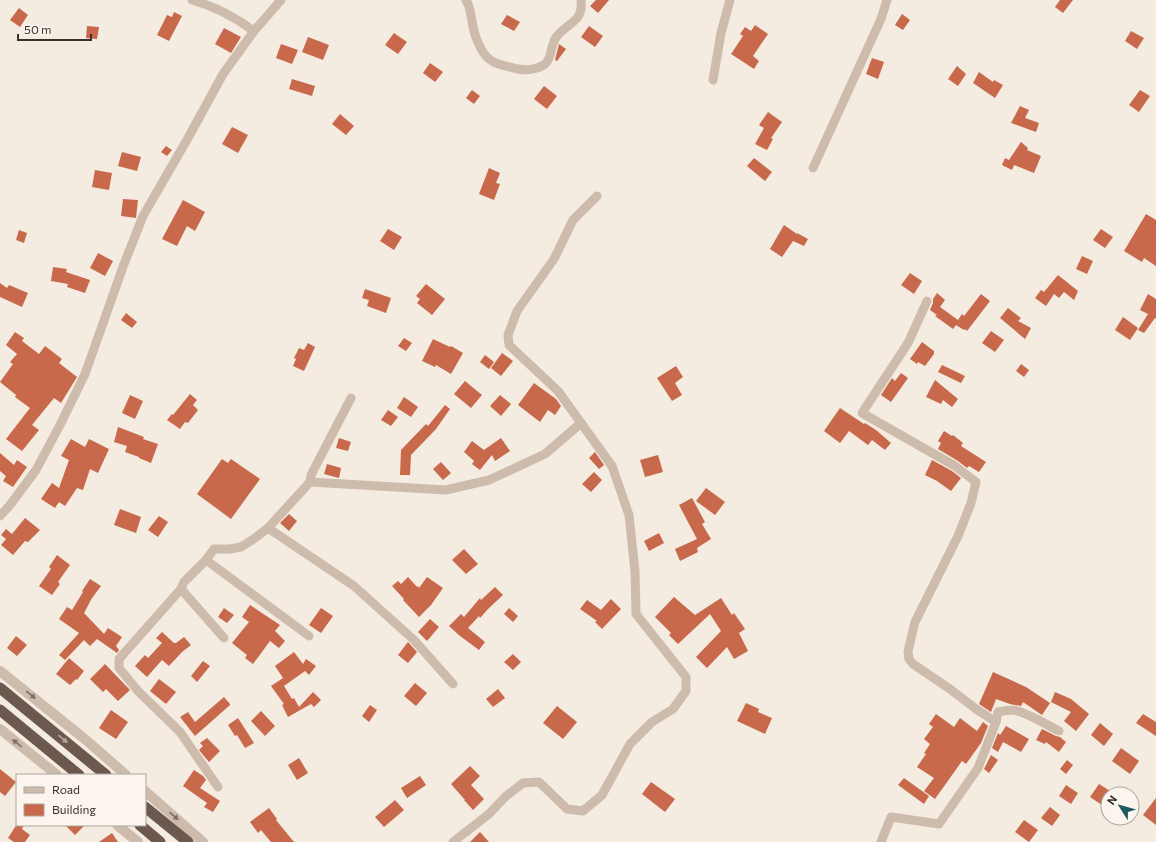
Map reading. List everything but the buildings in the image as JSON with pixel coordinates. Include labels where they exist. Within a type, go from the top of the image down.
[{"type":"highway","points":[[0,688],[105,774]]},
{"type":"highway","points":[[0,710],[78,774]]},
{"type":"highway","points":[[146,808],[188,842]]},
{"type":"highway","points":[[141,826],[160,842]]},
{"type":"street","points":[[192,0],[214,8],[245,24],[254,31]]},
{"type":"street","points":[[0,516],[36,470],[64,419],[85,374],[143,216],[223,74],[254,31],[281,0]]},
{"type":"street","points":[[466,0],[469,6],[474,35],[485,54],[492,61],[521,70],[540,67],[548,61],[555,37],[570,26],[580,14],[581,0]]},
{"type":"street","points":[[713,80],[721,33],[730,0]]},
{"type":"street","points":[[813,168],[881,19],[887,0]]},
{"type":"street","points":[[453,842],[489,814],[523,783],[539,782],[567,809],[584,811],[602,795],[630,744],[652,722],[673,709],[686,691],[686,677],[636,614],[635,571],[629,515],[612,466],[558,391],[509,345],[508,335],[517,311],[554,259],[573,220],[597,196]]},
{"type":"street","points":[[927,301],[908,343],[862,413],[955,466],[976,482],[971,503],[958,536],[915,622],[908,651],[909,660],[913,664],[996,722]]},
{"type":"street","points":[[218,787],[180,732],[138,691],[119,668],[120,659],[181,589],[184,582],[206,560],[214,549],[241,547],[268,528],[310,482],[311,475],[351,398]]},
{"type":"street","points":[[310,482],[446,490],[489,480],[545,454],[581,423]]},
{"type":"street","points":[[268,528],[354,586],[414,640],[453,684]]},
{"type":"street","points":[[206,560],[309,636]]},
{"type":"street","points":[[181,589],[224,638]]},
{"type":"street","points":[[0,671],[86,740],[125,774]]},
{"type":"street","points":[[881,842],[891,817],[938,824],[978,768],[996,722],[998,712],[1014,710],[1037,719],[1059,731]]},
{"type":"street","points":[[0,729],[55,774]]},
{"type":"street","points":[[146,792],[203,842]]},
{"type":"street","points":[[118,826],[138,842]]}]
